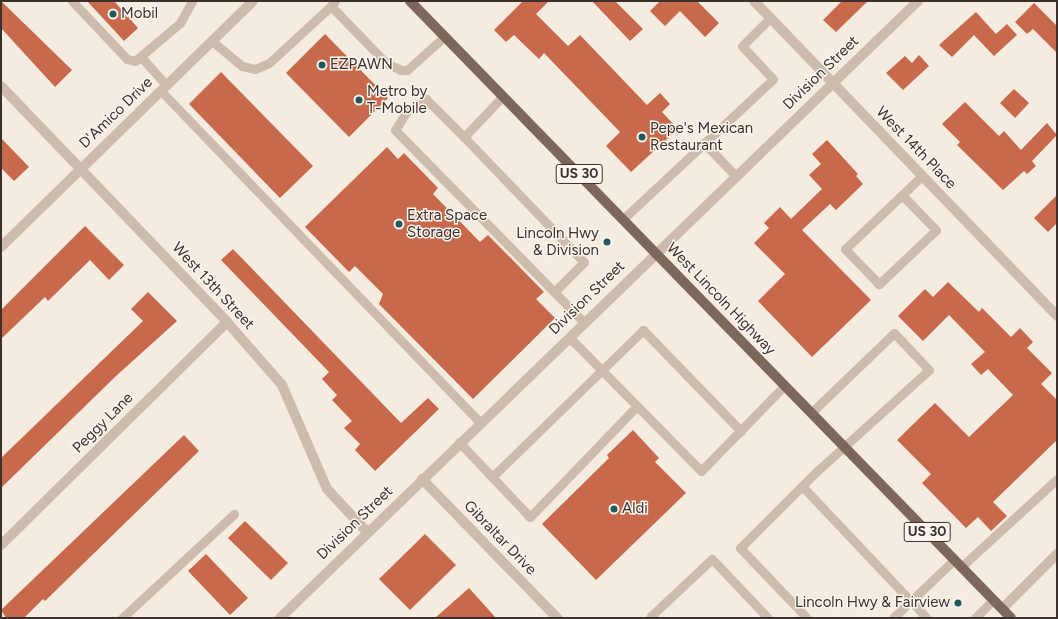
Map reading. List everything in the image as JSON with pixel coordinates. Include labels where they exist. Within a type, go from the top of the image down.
[{"type":"main road","name":"West Lincoln Highway","points":[[410,1],[1011,618]]},
{"type":"street","name":"D'Amico Drive","points":[[1,247],[253,1]]},
{"type":"street","name":"West 14th Place","points":[[754,1],[1057,316]]},
{"type":"street","name":"Division Street","points":[[280,618],[459,442],[918,1]]},
{"type":"street","name":"West 13th Street","points":[[1,86],[227,322],[282,385],[327,488],[367,532]]},
{"type":"street","name":"Peggy Lane","points":[[1,545],[227,322]]},
{"type":"street","name":"Gibraltar Drive","points":[[422,479],[557,618]]},
{"type":"street","points":[[1002,609],[1057,554]]},
{"type":"lane","points":[[72,1],[127,59],[135,61],[142,58],[180,23],[192,1]]},
{"type":"lane","points":[[212,41],[242,66],[255,69],[269,63],[333,3],[386,63],[401,70],[407,70],[445,36]]},
{"type":"lane","points":[[623,219],[772,79],[742,46],[770,18]]},
{"type":"lane","points":[[142,58],[163,88],[480,422]]},
{"type":"lane","points":[[464,137],[503,96]]},
{"type":"lane","points":[[554,292],[584,262],[426,99],[406,111],[395,130],[554,292],[584,322]]},
{"type":"lane","points":[[704,143],[736,176]]},
{"type":"lane","points":[[902,195],[936,230],[878,284],[845,249],[922,176]]},
{"type":"lane","points":[[492,477],[643,330],[741,431]]},
{"type":"lane","points":[[807,618],[740,548],[802,486],[929,370],[894,333],[811,413]]},
{"type":"lane","points":[[568,337],[701,472],[784,386]]},
{"type":"lane","points":[[459,442],[530,517],[637,406]]},
{"type":"lane","points":[[893,618],[1057,479]]},
{"type":"lane","points":[[802,486],[927,618]]},
{"type":"lane","points":[[122,618],[234,514]]},
{"type":"lane","points":[[653,618],[651,616],[712,559],[768,618]]},
{"type":"lane","points":[[975,618],[993,600]]},
{"type":"building","points":[[1,1],[72,70],[55,87],[1,28]]},
{"type":"building","name":"Mobil","points":[[87,1],[114,1],[138,28],[124,41]]},
{"type":"building","points":[[523,1],[549,1],[536,14],[568,46],[580,35],[647,105],[660,93],[670,104],[662,112],[678,129],[631,172],[606,146],[620,132],[544,53],[539,59],[514,35],[506,42],[494,30]]},
{"type":"building","points":[[592,1],[615,1],[643,29],[630,41]]},
{"type":"building","points":[[660,1],[697,1],[719,23],[705,37],[680,11],[665,26],[650,11]]},
{"type":"building","points":[[842,1],[868,1],[836,32],[823,20]]},
{"type":"building","points":[[1034,3],[1057,26],[1057,53],[1033,29],[1027,34],[1015,22]]},
{"type":"building","points":[[976,12],[996,34],[1007,24],[1017,35],[994,56],[974,35],[952,57],[939,45]]},
{"type":"building","points":[[325,34],[388,98],[349,137],[286,73]]},
{"type":"building","points":[[919,55],[929,66],[903,90],[886,73],[905,56],[912,63]]},
{"type":"building","points":[[221,72],[313,166],[280,198],[189,104]]},
{"type":"building","points":[[1014,89],[1029,103],[1015,118],[1000,103]]},
{"type":"building","points":[[965,102],[999,136],[1004,131],[1021,150],[1047,123],[1057,135],[1032,161],[1036,166],[1027,174],[1024,171],[1003,190],[957,145],[960,142],[942,124]]},
{"type":"building","points":[[1,138],[29,167],[14,181],[1,168]]},
{"type":"building","points":[[827,140],[858,174],[856,176],[863,184],[836,210],[830,204],[802,230],[871,300],[812,357],[758,301],[785,274],[754,243],[769,228],[764,223],[780,207],[791,219],[822,189],[809,175],[821,164],[812,154]]},
{"type":"building","points":[[387,147],[398,159],[404,153],[438,188],[433,194],[480,242],[488,235],[544,292],[536,299],[555,318],[473,399],[379,304],[383,294],[355,266],[349,272],[305,227]]},
{"type":"building","points":[[1057,195],[1057,223],[1048,232],[1034,218]]},
{"type":"building","points":[[85,226],[124,265],[109,280],[90,260],[48,301],[45,297],[1,339],[1,310]]},
{"type":"building","points":[[233,249],[401,423],[428,398],[439,409],[375,471],[355,450],[360,444],[344,428],[352,421],[332,400],[337,395],[322,379],[329,372],[221,260]]},
{"type":"building","points":[[948,282],[979,312],[982,308],[1011,337],[1020,328],[1033,342],[1027,348],[1052,373],[1041,384],[1057,400],[1057,440],[993,502],[1007,516],[991,531],[978,517],[966,528],[922,483],[931,474],[897,440],[935,403],[969,437],[1013,395],[988,369],[981,375],[971,364],[985,352],[949,315],[923,341],[898,316],[925,289],[933,297]]},
{"type":"building","points":[[148,292],[177,321],[116,376],[1,488],[1,458],[143,321],[131,309]]},
{"type":"building","name":"Aldi","points":[[633,430],[659,458],[655,462],[686,493],[596,580],[542,524],[609,458],[607,455]]},
{"type":"building","points":[[184,435],[199,451],[45,601],[43,599],[24,618],[6,618],[1,610]]},
{"type":"building","points":[[245,521],[288,563],[271,580],[228,538]]},
{"type":"building","points":[[425,534],[456,565],[410,610],[379,579]]},
{"type":"building","points":[[206,554],[248,598],[230,615],[188,571]]},
{"type":"building","points":[[469,588],[496,618],[435,618]]},
{"type":"place","name":"Mobil","points":[[113,14]]},
{"type":"place","name":"EZPAWN","points":[[322,65]]},
{"type":"place","name":"Metro by T-Mobile","points":[[359,100]]},
{"type":"place","name":"Pepe's Mexican Restaurant","points":[[642,137]]},
{"type":"place","name":"Extra Space Storage","points":[[399,224]]},
{"type":"place","name":"Lincoln Hwy & Division","points":[[607,242]]},
{"type":"place","name":"Aldi","points":[[614,509]]},
{"type":"place","name":"Lincoln Hwy & Fairview","points":[[958,603]]}]
